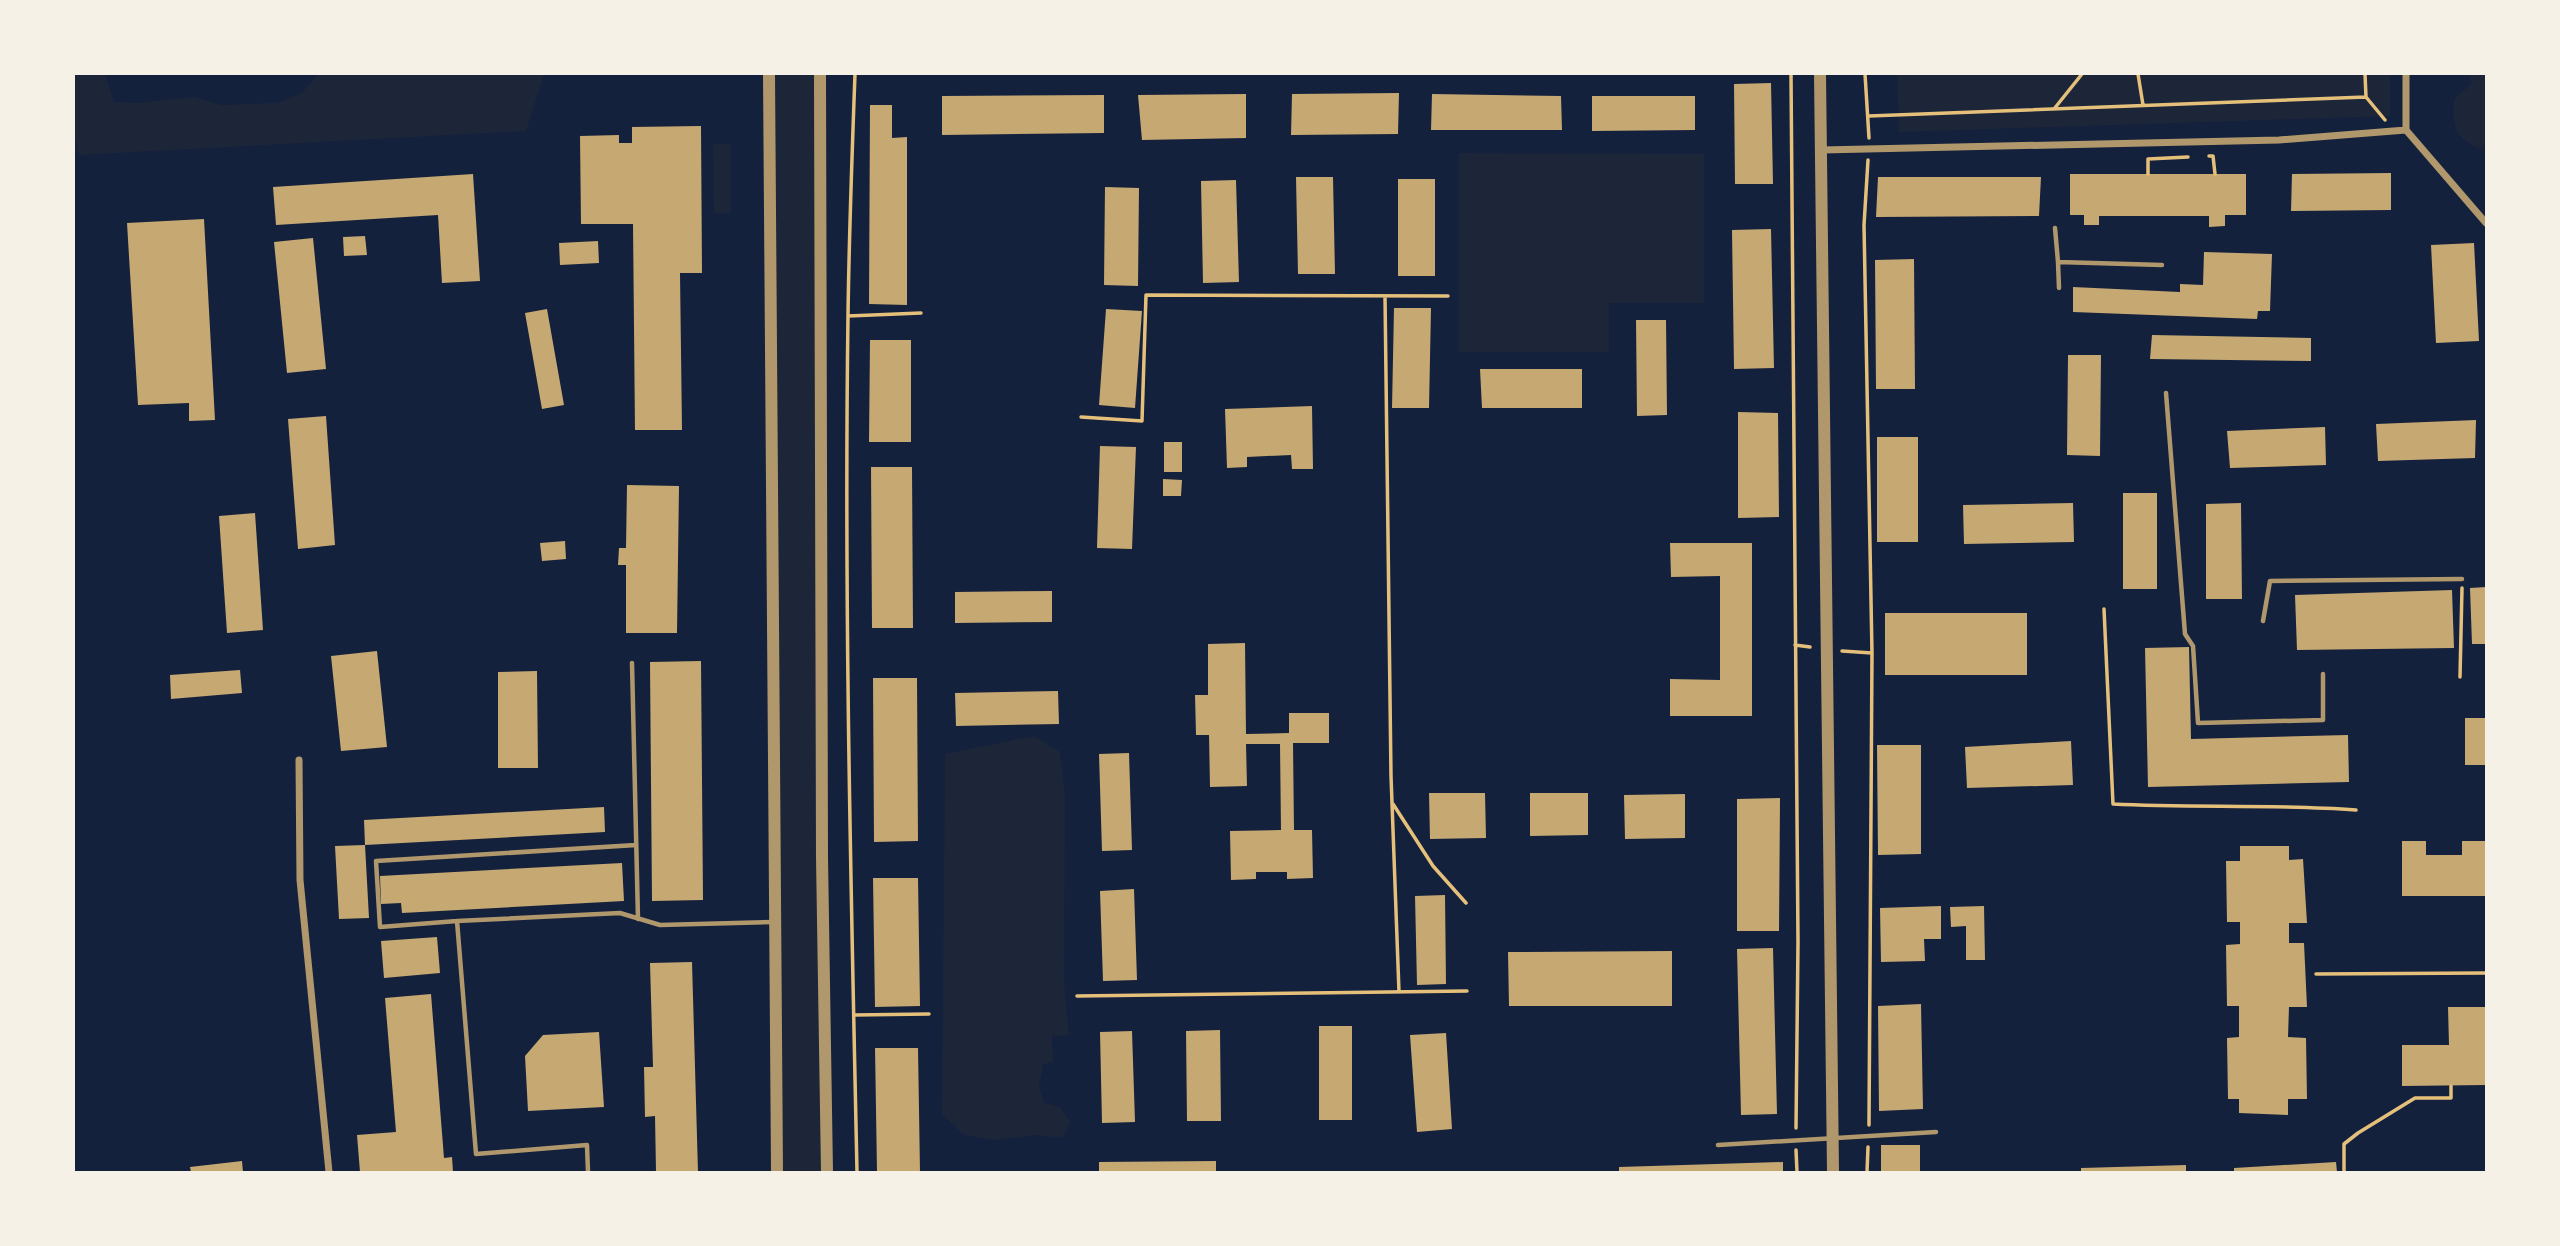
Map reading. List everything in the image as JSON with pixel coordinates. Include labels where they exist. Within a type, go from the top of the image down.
[{"type":"street","points":[[769,74],[777,1172]]},
{"type":"street","points":[[820,74],[822,857],[827,1172]]},
{"type":"street","points":[[1820,74],[1833,1172]]},
{"type":"street","points":[[2406,74],[2406,130],[2487,223]]},
{"type":"street","points":[[1822,150],[2279,140],[2406,130]]},
{"type":"street","points":[[299,760],[300,880],[329,1172]]},
{"type":"lane","points":[[2054,228],[2059,288]]},
{"type":"lane","points":[[2058,262],[2162,265]]},
{"type":"lane","points":[[2166,393],[2185,634],[2193,646],[2198,723],[2323,720],[2323,674]]},
{"type":"lane","points":[[2263,621],[2270,582],[2462,579]]},
{"type":"lane","points":[[632,663],[638,919]]},
{"type":"lane","points":[[636,845],[376,861],[380,928],[457,921],[621,913],[660,925],[775,922]]},
{"type":"lane","points":[[457,921],[476,1154],[587,1145],[588,1172]]},
{"type":"lane","points":[[1718,1145],[1936,1132]]},
{"type":"path","points":[[855,74],[848,316],[849,764],[857,1172]]},
{"type":"path","points":[[1791,74],[1798,942],[1795,1140],[1797,1172]]},
{"type":"path","points":[[1865,74],[1869,116],[1864,225],[1872,653],[1867,1172]]},
{"type":"path","points":[[2054,108],[2082,74]]},
{"type":"path","points":[[2138,74],[2143,105]]},
{"type":"path","points":[[1869,116],[2366,97],[2365,74]]},
{"type":"path","points":[[2146,143],[2148,174]]},
{"type":"path","points":[[2148,159],[2213,156],[2214,174]]},
{"type":"path","points":[[1081,417],[1142,421],[1146,295],[1448,296]]},
{"type":"path","points":[[1385,296],[1392,801],[1399,992]]},
{"type":"path","points":[[848,316],[921,313]]},
{"type":"path","points":[[2460,677],[2462,579]]},
{"type":"path","points":[[2104,609],[2113,804],[2185,808],[2313,807],[2356,810]]},
{"type":"path","points":[[1392,801],[1433,866],[1466,903]]},
{"type":"path","points":[[2316,974],[2487,973]]},
{"type":"path","points":[[1077,996],[1467,991]]},
{"type":"path","points":[[853,1015],[929,1014]]},
{"type":"path","points":[[2344,1172],[2344,1144],[2358,1132],[2415,1098],[2451,1098],[2451,1086]]},
{"type":"shaded area","points":[[74,74],[105,74],[114,102],[137,103],[193,97],[222,105],[278,103],[302,93],[318,74],[544,74],[526,131],[79,155],[74,133]]},
{"type":"shaded area","points":[[769,74],[820,74],[827,1172],[777,1172]]},
{"type":"shaded area","points":[[1897,74],[2390,74],[2390,116],[1899,132]]},
{"type":"shaded area","points":[[2470,74],[2486,74],[2486,141],[2482,150],[2466,141],[2455,125],[2454,99],[2471,84]]},
{"type":"shaded area","points":[[713,144],[731,144],[731,213],[714,214]]},
{"type":"shaded area","points":[[1459,153],[1704,154],[1704,303],[1609,303],[1609,352],[1459,352]]},
{"type":"shaded area","points":[[1034,736],[1060,752],[1065,793],[1064,981],[1069,1035],[1052,1036],[1053,1062],[1043,1064],[1039,1086],[1044,1103],[1060,1107],[1070,1121],[1063,1138],[1034,1135],[993,1140],[964,1135],[942,1114],[945,754]]},
{"type":"building","points":[[1771,83],[1773,184],[1735,184],[1734,84]]},
{"type":"building","points":[[1399,93],[1398,134],[1291,135],[1292,94]]},
{"type":"building","points":[[1246,94],[1246,138],[1142,140],[1138,95]]},
{"type":"building","points":[[1432,94],[1561,96],[1562,130],[1431,130]]},
{"type":"building","points":[[1104,95],[1104,133],[942,135],[942,96]]},
{"type":"building","points":[[1592,96],[1695,96],[1695,130],[1592,131]]},
{"type":"building","points":[[870,105],[892,105],[892,138],[907,137],[907,305],[869,304]]},
{"type":"building","points":[[701,126],[702,273],[680,273],[682,430],[635,430],[633,224],[581,224],[580,136],[619,135],[619,143],[632,143],[632,127]]},
{"type":"building","points":[[2391,173],[2391,210],[2291,211],[2292,174]]},
{"type":"building","points":[[473,174],[480,281],[442,283],[438,215],[276,225],[273,187]]},
{"type":"building","points":[[2070,174],[2246,174],[2246,215],[2225,215],[2225,226],[2209,227],[2209,216],[2099,216],[2099,225],[2084,225],[2084,215],[2070,215]]},
{"type":"building","points":[[1296,177],[1333,177],[1335,274],[1298,274]]},
{"type":"building","points":[[1878,177],[2041,177],[2039,216],[1876,217]]},
{"type":"building","points":[[1398,179],[1435,179],[1435,276],[1398,276]]},
{"type":"building","points":[[1236,180],[1239,282],[1203,283],[1201,181]]},
{"type":"building","points":[[1105,187],[1139,188],[1138,286],[1104,285]]},
{"type":"building","points":[[204,219],[215,420],[189,421],[189,403],[138,405],[127,223]]},
{"type":"building","points":[[1771,229],[1774,368],[1734,369],[1732,230]]},
{"type":"building","points":[[365,236],[367,255],[344,256],[343,237]]},
{"type":"building","points":[[313,238],[326,369],[287,373],[274,242]]},
{"type":"building","points":[[598,241],[599,263],[560,265],[559,243]]},
{"type":"building","points":[[2474,243],[2479,341],[2436,343],[2431,245]]},
{"type":"building","points":[[2204,252],[2272,254],[2270,311],[2258,311],[2257,319],[2073,312],[2073,287],[2180,292],[2180,284],[2203,285]]},
{"type":"building","points":[[1914,259],[1915,389],[1876,389],[1875,260]]},
{"type":"building","points":[[1394,308],[1431,308],[1429,408],[1392,408]]},
{"type":"building","points":[[547,309],[564,405],[542,409],[525,313]]},
{"type":"building","points":[[1106,309],[1142,311],[1135,408],[1099,405]]},
{"type":"building","points":[[1636,320],[1666,320],[1667,415],[1637,416]]},
{"type":"building","points":[[2152,335],[2311,338],[2311,361],[2150,359]]},
{"type":"building","points":[[870,340],[911,340],[911,442],[869,442]]},
{"type":"building","points":[[2068,355],[2101,355],[2100,456],[2067,455]]},
{"type":"building","points":[[1480,369],[1582,369],[1582,408],[1482,408]]},
{"type":"building","points":[[1312,406],[1313,469],[1292,469],[1291,455],[1247,457],[1247,467],[1227,468],[1225,409]]},
{"type":"building","points":[[1738,412],[1778,413],[1779,517],[1738,518]]},
{"type":"building","points":[[326,416],[335,545],[298,549],[288,419]]},
{"type":"building","points":[[2476,420],[2475,458],[2378,461],[2376,424]]},
{"type":"building","points":[[2325,427],[2326,465],[2230,468],[2227,431]]},
{"type":"building","points":[[1877,437],[1918,437],[1918,542],[1877,542]]},
{"type":"building","points":[[1164,442],[1182,442],[1182,472],[1164,472]]},
{"type":"building","points":[[1100,446],[1136,447],[1132,549],[1097,548]]},
{"type":"building","points":[[871,467],[912,467],[913,628],[872,628]]},
{"type":"building","points":[[1163,479],[1182,480],[1181,496],[1163,496]]},
{"type":"building","points":[[627,485],[679,486],[677,633],[626,633],[626,565],[618,565],[619,548],[626,548]]},
{"type":"building","points":[[2123,493],[2157,493],[2157,589],[2123,589]]},
{"type":"building","points":[[2073,503],[2074,542],[1964,544],[1963,505]]},
{"type":"building","points":[[2241,503],[2242,599],[2206,599],[2206,504]]},
{"type":"building","points":[[255,513],[263,630],[227,633],[219,516]]},
{"type":"building","points":[[565,541],[566,559],[542,561],[540,543]]},
{"type":"building","points":[[1670,543],[1752,543],[1752,716],[1670,716],[1670,679],[1720,680],[1720,576],[1671,577]]},
{"type":"building","points":[[2486,587],[2486,644],[2472,644],[2470,588]]},
{"type":"building","points":[[2452,590],[2454,648],[2297,650],[2295,595]]},
{"type":"building","points":[[1052,591],[1052,622],[955,623],[955,592]]},
{"type":"building","points":[[1885,613],[2027,613],[2027,675],[1885,675]]},
{"type":"building","points":[[1245,643],[1246,734],[1289,733],[1289,713],[1329,713],[1329,743],[1293,743],[1294,830],[1312,830],[1313,878],[1287,879],[1287,872],[1256,872],[1256,879],[1231,880],[1230,831],[1281,830],[1280,744],[1246,744],[1247,786],[1210,787],[1209,735],[1196,735],[1195,695],[1208,695],[1208,644]]},
{"type":"building","points":[[2189,647],[2191,739],[2348,735],[2349,782],[2148,787],[2145,648]]},
{"type":"building","points":[[377,651],[387,747],[341,751],[331,656]]},
{"type":"building","points":[[701,661],[703,900],[652,901],[650,662]]},
{"type":"building","points":[[240,670],[242,693],[171,699],[170,675]]},
{"type":"building","points":[[537,671],[538,768],[498,768],[498,672]]},
{"type":"building","points":[[873,678],[917,678],[918,841],[874,842]]},
{"type":"building","points":[[1058,691],[1059,724],[956,726],[955,693]]},
{"type":"building","points":[[2465,718],[2486,718],[2486,765],[2465,765]]},
{"type":"building","points":[[2071,741],[2073,785],[1967,788],[1965,747]]},
{"type":"building","points":[[1877,745],[1921,745],[1921,854],[1878,855]]},
{"type":"building","points":[[1129,753],[1132,850],[1102,851],[1099,754]]},
{"type":"building","points":[[1429,793],[1485,793],[1486,838],[1430,839]]},
{"type":"building","points":[[1530,793],[1588,793],[1588,835],[1530,836]]},
{"type":"building","points":[[1685,794],[1685,838],[1625,839],[1624,795]]},
{"type":"building","points":[[1780,798],[1779,931],[1737,931],[1737,799]]},
{"type":"building","points":[[604,807],[605,832],[365,845],[364,820]]},
{"type":"building","points":[[2402,841],[2426,841],[2426,855],[2462,855],[2462,841],[2485,841],[2485,896],[2402,896]]},
{"type":"building","points":[[365,845],[369,918],[339,919],[335,846]]},
{"type":"building","points":[[2240,846],[2289,846],[2289,860],[2303,859],[2307,923],[2289,923],[2289,943],[2304,943],[2307,1007],[2289,1007],[2288,1037],[2306,1038],[2307,1099],[2288,1099],[2288,1115],[2239,1113],[2239,1099],[2228,1099],[2227,1038],[2239,1037],[2239,1006],[2227,1006],[2226,945],[2240,944],[2240,922],[2227,922],[2226,861],[2240,861]]},
{"type":"building","points":[[622,863],[624,901],[402,913],[401,903],[381,904],[380,876]]},
{"type":"building","points":[[873,878],[918,878],[920,1006],[875,1007]]},
{"type":"building","points":[[1134,889],[1137,980],[1103,981],[1100,891]]},
{"type":"building","points":[[1445,895],[1446,984],[1417,985],[1415,896]]},
{"type":"building","points":[[1941,906],[1941,939],[1924,939],[1925,961],[1881,962],[1880,908]]},
{"type":"building","points":[[1984,906],[1985,960],[1966,960],[1966,926],[1951,927],[1950,907]]},
{"type":"building","points":[[437,937],[440,973],[384,978],[381,941]]},
{"type":"building","points":[[1773,948],[1777,1114],[1741,1115],[1737,949]]},
{"type":"building","points":[[1672,951],[1672,1006],[1509,1006],[1508,952]]},
{"type":"building","points":[[692,962],[698,1172],[656,1172],[655,1116],[645,1117],[644,1067],[653,1067],[650,963]]},
{"type":"building","points":[[431,994],[444,1158],[452,1157],[453,1172],[360,1172],[357,1135],[396,1132],[385,998]]},
{"type":"building","points":[[1921,1004],[1923,1109],[1879,1111],[1878,1006]]},
{"type":"building","points":[[2448,1007],[2486,1007],[2486,1085],[2402,1086],[2402,1045],[2449,1045]]},
{"type":"building","points":[[1319,1026],[1352,1026],[1352,1120],[1319,1120]]},
{"type":"building","points":[[1220,1030],[1221,1121],[1187,1121],[1186,1031]]},
{"type":"building","points":[[1132,1031],[1135,1122],[1102,1123],[1100,1032]]},
{"type":"building","points":[[599,1032],[604,1107],[528,1111],[525,1056],[543,1035]]},
{"type":"building","points":[[1446,1033],[1452,1129],[1417,1132],[1410,1035]]},
{"type":"building","points":[[875,1048],[918,1048],[920,1172],[877,1172]]},
{"type":"building","points":[[1881,1145],[1920,1145],[1920,1172],[1881,1172]]},
{"type":"building","points":[[242,1161],[243,1172],[191,1172],[190,1167]]},
{"type":"building","points":[[1216,1161],[1216,1172],[1099,1172],[1099,1162]]},
{"type":"building","points":[[1783,1162],[1783,1172],[1619,1172],[1619,1167]]},
{"type":"building","points":[[2336,1162],[2337,1172],[2234,1172],[2234,1168]]},
{"type":"building","points":[[2186,1165],[2186,1172],[2081,1172],[2081,1168]]}]
